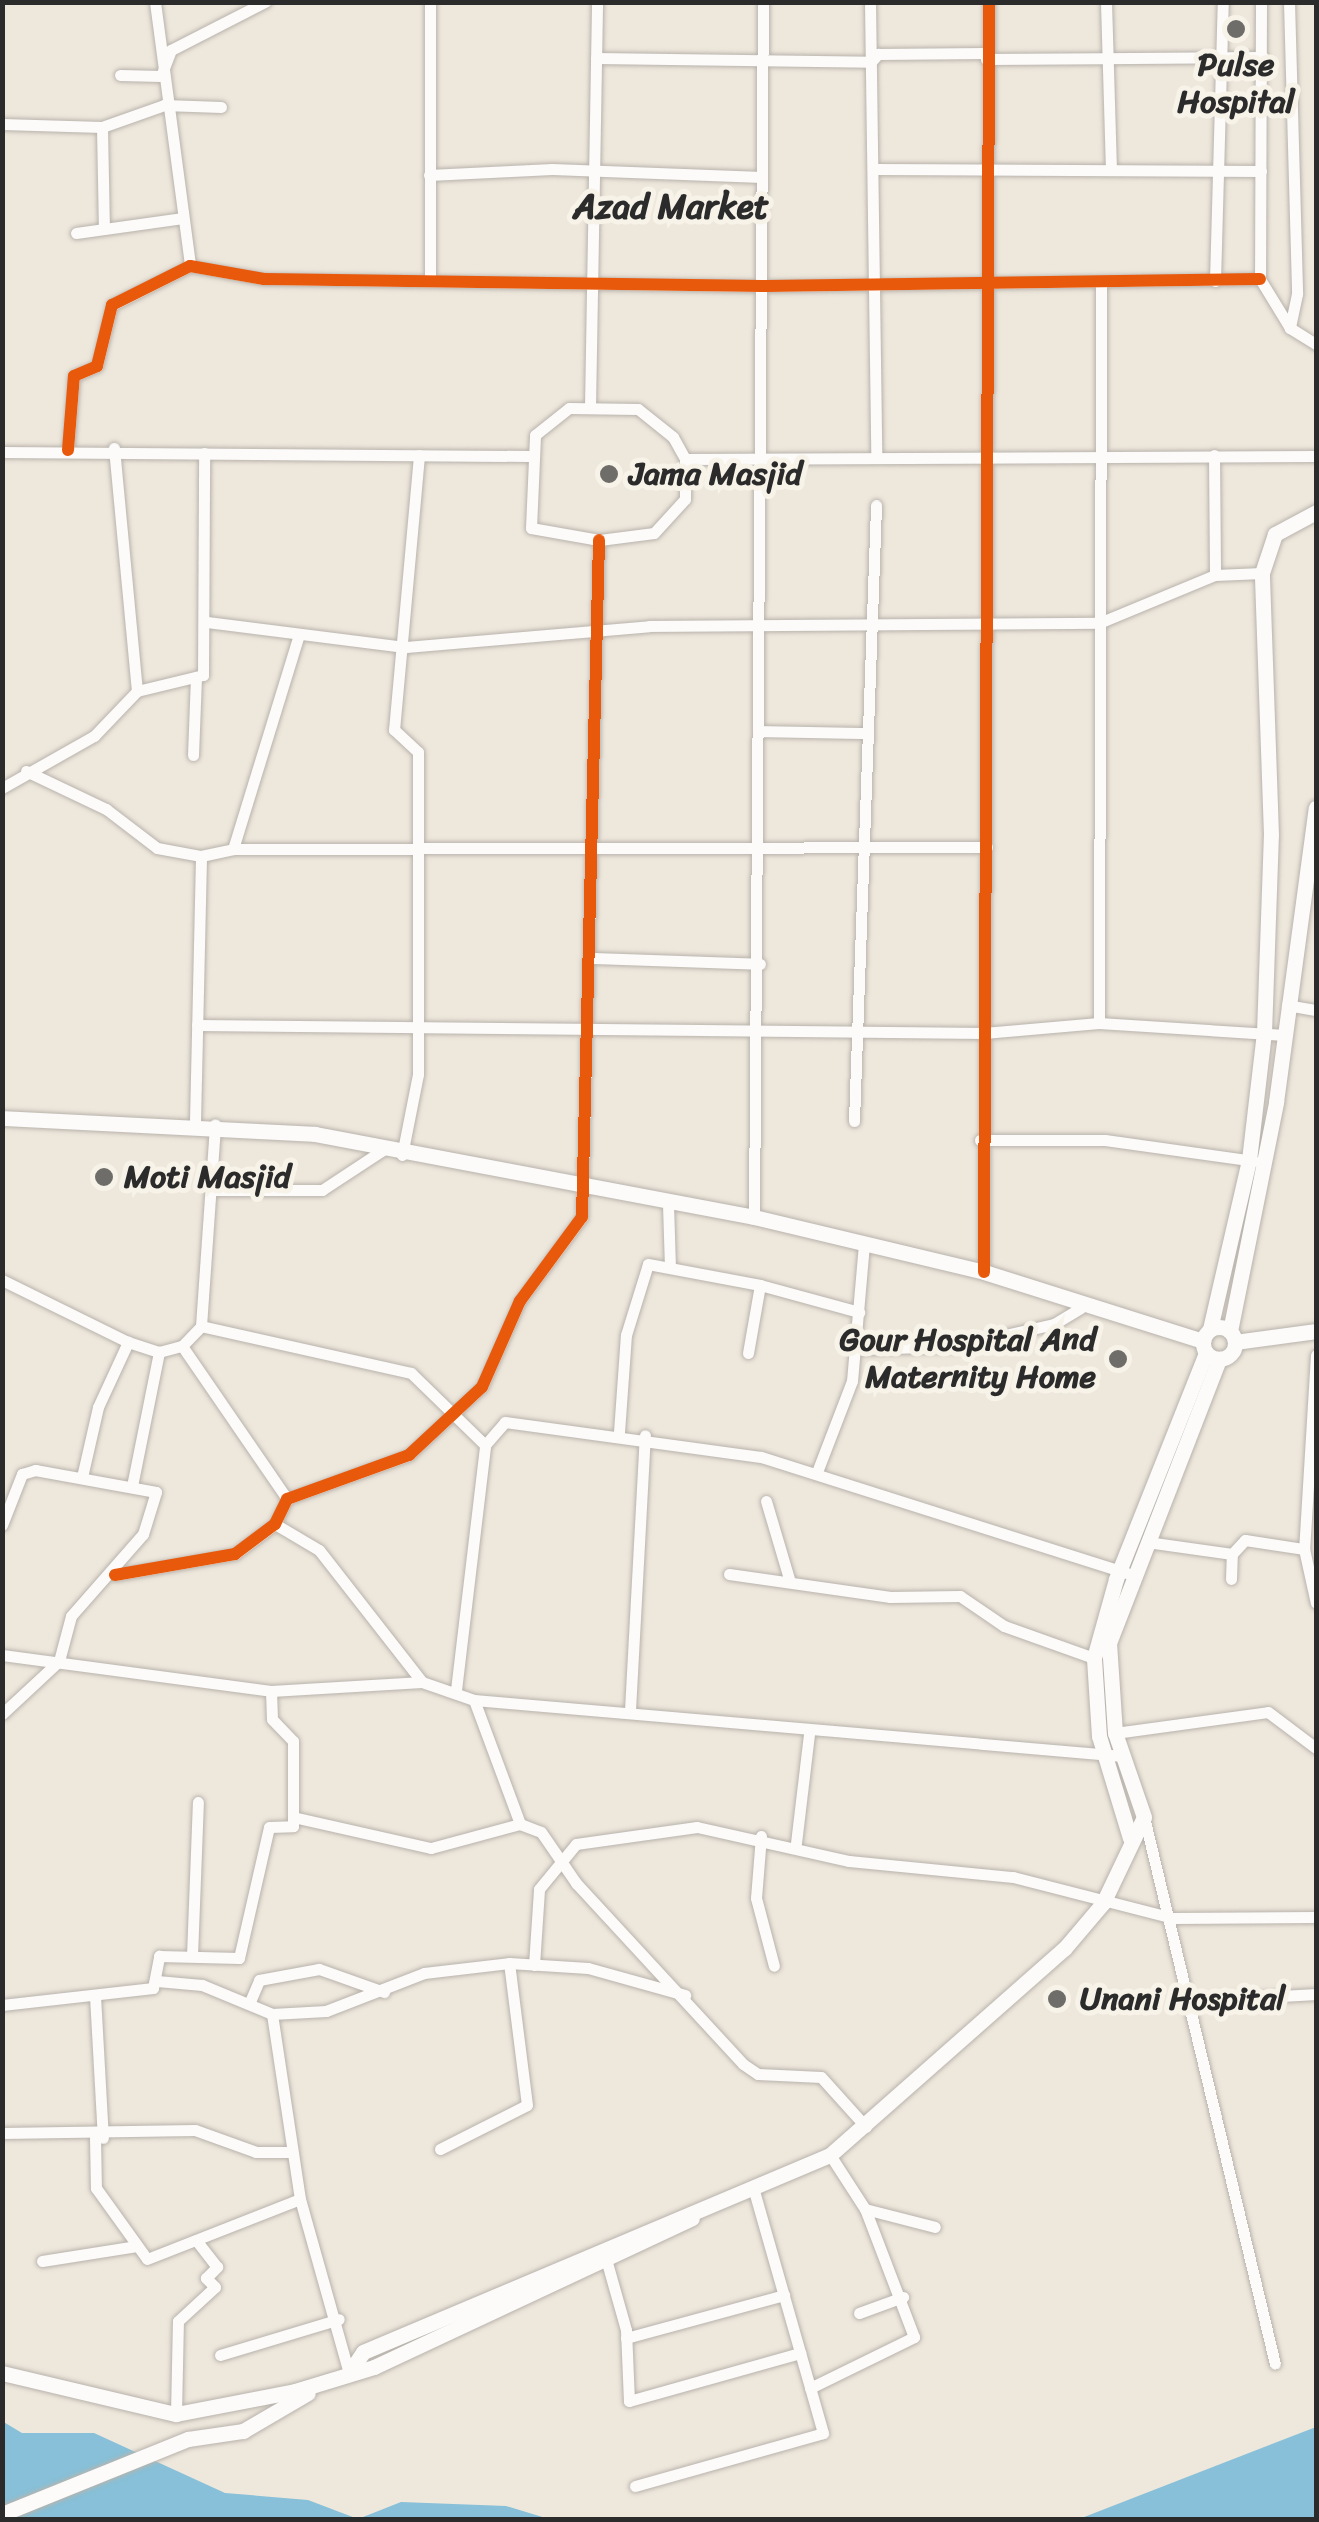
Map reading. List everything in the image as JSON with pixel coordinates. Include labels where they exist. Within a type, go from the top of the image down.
[{"type":"main road","points":[[1232,1336],[1257,1161],[1264,1033],[1262,574],[1275,534],[1316,512]]},
{"type":"main road","points":[[2,2514],[272,2414],[325,2384],[606,2254],[755,2194],[830,2155],[866,2127],[1103,1903],[1130,1838],[1144,1817],[1115,1756],[1109,1643],[1126,1573],[1147,1542],[1209,1346],[1257,1161],[1285,1035],[1294,945],[1316,808]]},
{"type":"main road","points":[[1265,942],[1294,945]]},
{"type":"main road","points":[[2,1118],[215,1122],[754,1217],[984,1272],[1081,1308],[1209,1346],[1232,1336],[1316,1331]]},
{"type":"main road","points":[[1130,1838],[1094,1658],[1209,1346],[1232,1336]]},
{"type":"main road","points":[[2,2374],[176,2414],[325,2384]]},
{"type":"street","points":[[155,2],[160,76],[190,266]]},
{"type":"street","points":[[160,76],[171,50],[264,2]]},
{"type":"street","points":[[430,2],[430,281]]},
{"type":"street","points":[[590,406],[597,2]]},
{"type":"street","points":[[754,1217],[760,1027],[762,2]]},
{"type":"street","points":[[870,2],[876,452]]},
{"type":"street","points":[[984,1272],[980,1140],[988,624],[985,283],[989,2]]},
{"type":"street","points":[[1106,2],[1111,168]]},
{"type":"street","points":[[1216,280],[1223,2]]},
{"type":"street","points":[[1261,2],[1260,280],[1290,328],[1316,344]]},
{"type":"street","points":[[1289,2],[1297,294],[1290,328]]},
{"type":"street","points":[[871,62],[878,54],[1263,57]]},
{"type":"street","points":[[596,58],[871,62]]},
{"type":"street","points":[[120,75],[160,76]]},
{"type":"street","points":[[2,124],[102,126],[164,105],[221,108]]},
{"type":"street","points":[[102,126],[104,229]]},
{"type":"street","points":[[873,169],[1262,171]]},
{"type":"street","points":[[428,176],[762,178]]},
{"type":"street","points":[[76,233],[183,218]]},
{"type":"street","points":[[68,450],[74,376],[97,366],[112,305],[190,266],[264,279],[593,280],[762,286],[1260,280]]},
{"type":"street","points":[[1099,1024],[1099,623],[1105,456],[1101,284]]},
{"type":"street","points":[[590,406],[638,409],[665,426],[685,460],[685,499],[654,533],[599,540],[531,528],[528,456],[549,415],[590,406]]},
{"type":"street","points":[[114,448],[137,690]]},
{"type":"street","points":[[2,452],[114,448],[204,453],[528,456]]},
{"type":"street","points":[[685,460],[876,452],[1316,456]]},
{"type":"street","points":[[193,755],[196,677],[208,622],[204,453]]},
{"type":"street","points":[[1214,455],[1215,575]]},
{"type":"street","points":[[402,1155],[414,1111],[418,752],[394,730],[406,647],[419,456]]},
{"type":"street","points":[[854,1120],[876,504]]},
{"type":"street","points":[[115,1575],[235,1554],[275,1524],[287,1500],[372,1476],[453,1419],[503,1352],[520,1301],[582,1217],[587,1190],[592,1027],[593,631],[599,540]]},
{"type":"street","points":[[208,622],[406,647],[593,631],[872,621],[1099,623],[1215,575],[1262,574]]},
{"type":"street","points":[[233,848],[299,635]]},
{"type":"street","points":[[2,788],[94,736],[137,690],[196,677]]},
{"type":"street","points":[[761,731],[868,733]]},
{"type":"street","points":[[26,771],[106,808],[157,848],[201,856],[233,848],[986,847]]},
{"type":"street","points":[[195,1122],[201,856]]},
{"type":"street","points":[[592,958],[760,964]]},
{"type":"street","points":[[1287,1005],[1316,1010]]},
{"type":"street","points":[[197,1025],[760,1027],[984,1033],[1099,1024],[1285,1035]]},
{"type":"street","points":[[2,1280],[128,1342],[159,1352],[182,1346],[201,1326],[214,1190],[215,1122]]},
{"type":"street","points":[[980,1140],[1105,1140],[1257,1161]]},
{"type":"street","points":[[214,1190],[322,1190],[383,1150]]},
{"type":"street","points":[[668,1204],[670,1266]]},
{"type":"street","points":[[818,1472],[857,1349],[864,1243]]},
{"type":"street","points":[[618,1432],[626,1335],[645,1267],[670,1266],[859,1312]]},
{"type":"street","points":[[748,1353],[760,1285]]},
{"type":"street","points":[[857,1349],[969,1344],[1054,1324],[1081,1308]]},
{"type":"street","points":[[201,1326],[412,1373],[453,1419],[485,1444]]},
{"type":"street","points":[[82,1477],[98,1407],[128,1342]]},
{"type":"street","points":[[182,1346],[287,1500]]},
{"type":"street","points":[[132,1486],[159,1352]]},
{"type":"street","points":[[1316,1355],[1304,1549],[1316,1603]]},
{"type":"street","points":[[456,1690],[485,1444],[505,1422],[646,1435],[818,1472],[937,1519],[1126,1573]]},
{"type":"street","points":[[630,1710],[646,1435]]},
{"type":"street","points":[[2,1525],[22,1474],[82,1477],[156,1492],[143,1534],[115,1575],[71,1616],[59,1661],[2,1714]]},
{"type":"street","points":[[766,1501],[790,1582]]},
{"type":"street","points":[[275,1524],[319,1550],[422,1682]]},
{"type":"street","points":[[1231,1579],[1232,1554],[1245,1540],[1304,1549]]},
{"type":"street","points":[[1147,1542],[1232,1554]]},
{"type":"street","points":[[729,1574],[960,1596],[1004,1626],[1094,1658]]},
{"type":"street","points":[[2,1655],[271,1690],[422,1682],[456,1690],[474,1700],[630,1710],[809,1734],[1115,1756]]},
{"type":"street","points":[[157,1981],[159,1956],[239,1958],[269,1827],[293,1826],[293,1741],[272,1719],[271,1690]]},
{"type":"street","points":[[474,1700],[520,1824],[564,1860],[743,2064],[821,2076],[866,2127]]},
{"type":"street","points":[[1115,1732],[1268,1712],[1316,1748]]},
{"type":"street","points":[[796,1842],[809,1734]]},
{"type":"street","points":[[192,1956],[198,1802]]},
{"type":"street","points":[[293,1817],[430,1848],[520,1824]]},
{"type":"street","points":[[1144,1817],[1173,1918],[1275,2364]]},
{"type":"street","points":[[534,1965],[539,1889],[576,1844],[697,1827],[796,1842],[849,1861],[1013,1877],[1173,1918],[1316,1916]]},
{"type":"street","points":[[761,1836],[756,1898],[774,1966]]},
{"type":"street","points":[[2,2005],[95,1996],[157,1981],[249,2004],[272,2014],[386,1993],[424,1972],[510,1963],[588,1968],[685,1995]]},
{"type":"street","points":[[440,2148],[527,2105],[510,1963]]},
{"type":"street","points":[[249,2004],[259,1980],[319,1968],[386,1993]]},
{"type":"street","points":[[1192,2001],[1316,1994]]},
{"type":"street","points":[[95,1996],[99,2138],[96,2188],[137,2246],[154,2258],[300,2199]]},
{"type":"street","points":[[272,2014],[300,2199],[339,2319],[349,2373]]},
{"type":"street","points":[[2,2134],[99,2138],[195,2130],[256,2152],[291,2152]]},
{"type":"street","points":[[810,2388],[911,2345],[903,2298],[865,2208],[830,2155]]},
{"type":"street","points":[[635,2486],[823,2433],[755,2194]]},
{"type":"street","points":[[865,2208],[935,2227]]},
{"type":"street","points":[[176,2414],[178,2321],[215,2286],[206,2278],[216,2267],[196,2240]]},
{"type":"street","points":[[42,2261],[137,2246]]},
{"type":"street","points":[[606,2254],[626,2338],[629,2400],[800,2353]]},
{"type":"street","points":[[626,2338],[784,2296]]},
{"type":"street","points":[[859,2313],[903,2298]]},
{"type":"street","points":[[220,2355],[339,2319]]},
{"type":"water","points":[[2,2421],[22,2433],[94,2433],[225,2493],[308,2500],[358,2519],[3,2519]]},
{"type":"water","points":[[1316,2427],[1316,2519],[1079,2519]]},
{"type":"water","points":[[401,2502],[506,2506],[549,2519],[358,2519]]},
{"type":"cycle path","points":[[984,1272],[989,2]]},
{"type":"cycle path","points":[[68,450],[74,376],[97,366],[112,305],[190,266],[264,279],[762,286],[1260,279]]},
{"type":"cycle path","points":[[115,1575],[235,1554],[275,1524],[287,1499],[409,1455],[482,1387],[520,1301],[582,1217],[599,540]]},
{"type":"place","name":"Pulse Hospital","points":[[1236,29]]},
{"type":"place","name":"Jama Masjid","points":[[609,474]]},
{"type":"place","name":"Moti Masjid","points":[[104,1177]]},
{"type":"place","name":"Gour Hospital And Maternity Home","points":[[1118,1359]]},
{"type":"place","name":"Unani Hospital","points":[[1057,1999]]},
{"type":"district","name":"Azad Market","points":[[671,206]]}]
